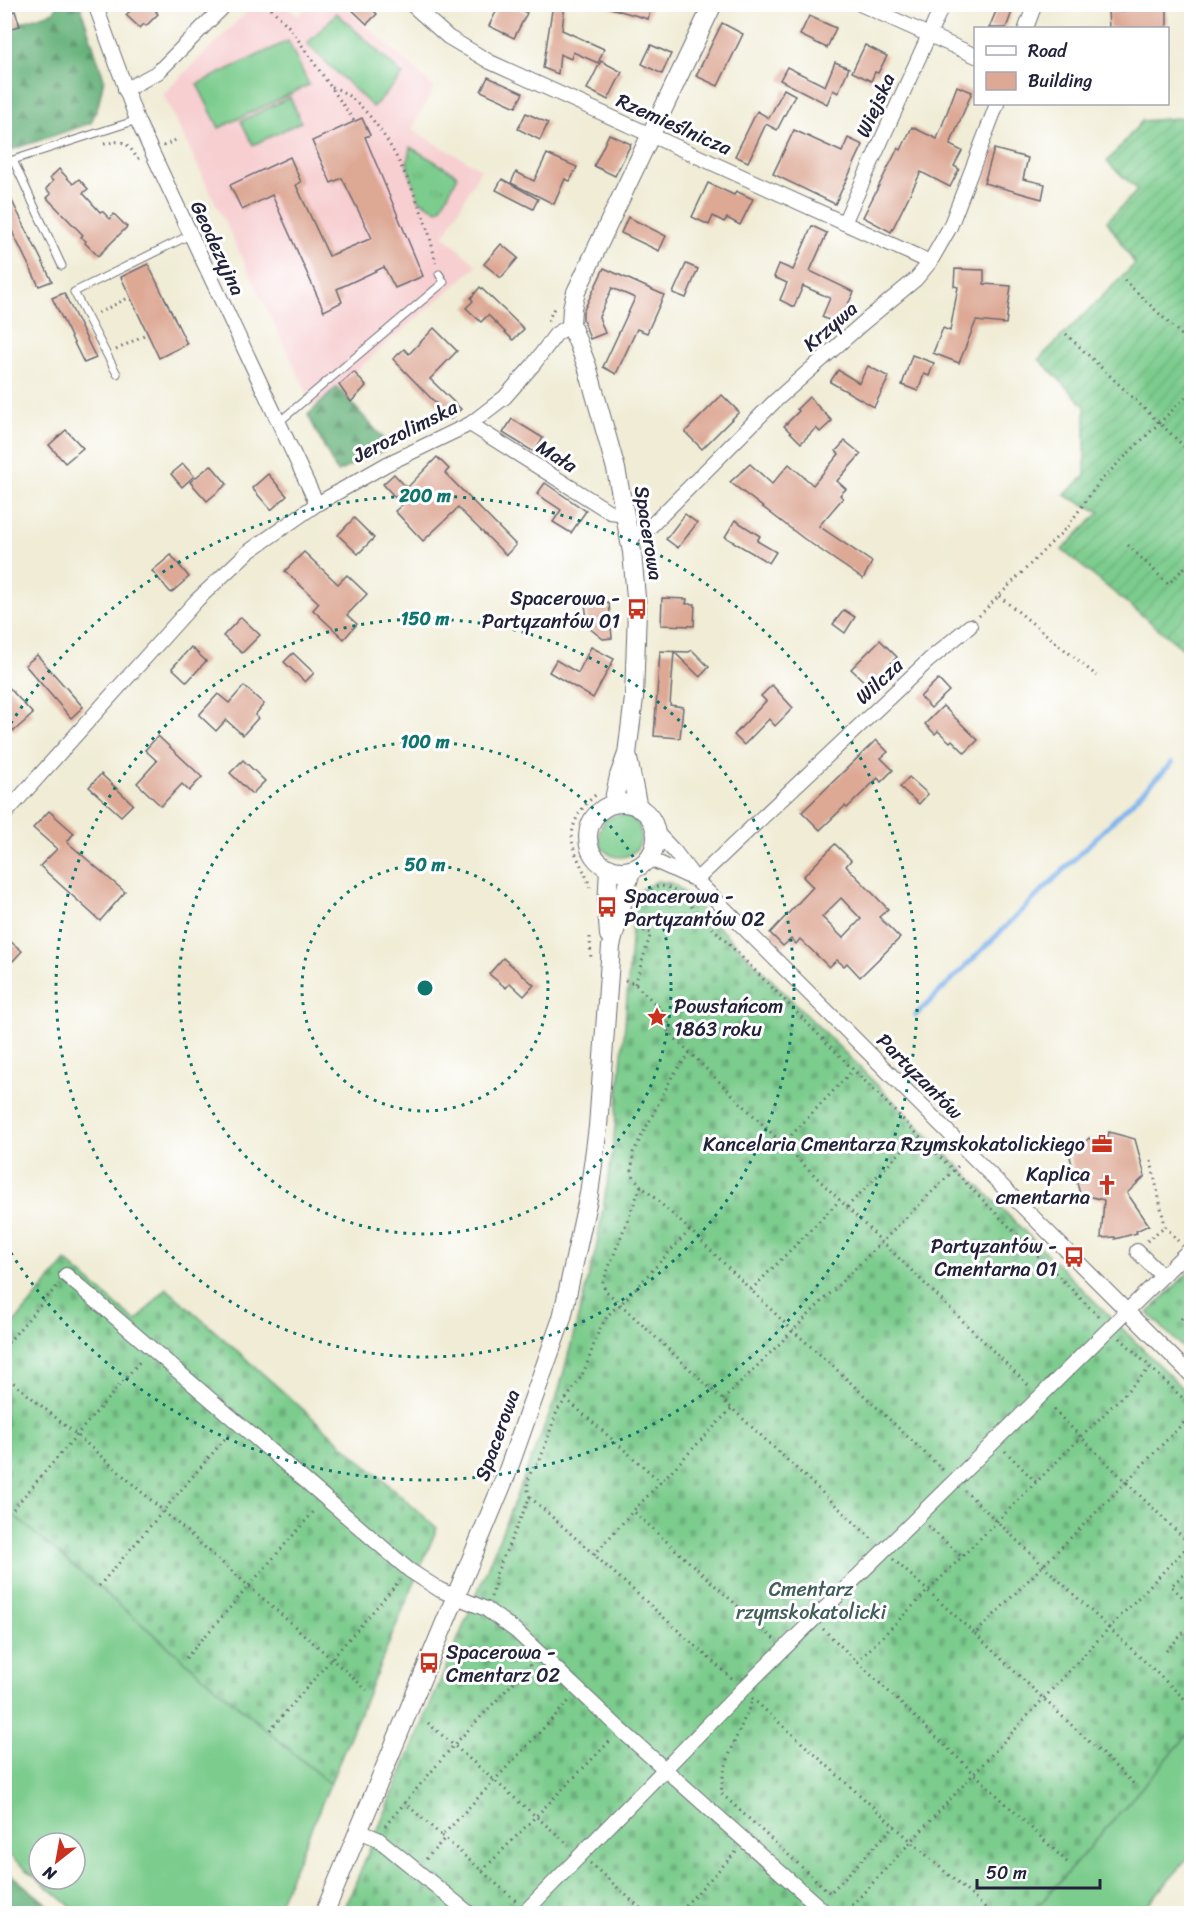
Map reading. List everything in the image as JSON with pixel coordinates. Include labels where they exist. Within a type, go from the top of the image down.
[{"type":"street","name":"Geodezyjna","points":[[95,4],[137,120],[317,504]]},
{"type":"street","points":[[125,90],[158,72],[226,4]]},
{"type":"street","name":"Rzemieślnicza","points":[[411,4],[448,38],[490,62],[930,262]]},
{"type":"street","points":[[571,324],[576,292],[713,4]]},
{"type":"street","points":[[860,4],[974,56]]},
{"type":"street","name":"Wiejska","points":[[844,223],[943,4]]},
{"type":"street","points":[[1026,27],[1035,4]]},
{"type":"street","name":"Krzywa","points":[[630,536],[648,529],[775,401],[916,279],[930,262],[950,227],[997,105]]},
{"type":"street","name":"Jerozolimska","points":[[4,815],[197,600],[248,552],[317,504],[387,464],[470,424],[505,397],[556,334],[571,324]]},
{"type":"street","name":"Spacerowa","points":[[571,324],[603,418],[616,469],[630,536],[637,609],[634,698],[627,754],[613,804]]},
{"type":"street","name":"Mała","points":[[470,424],[610,512],[625,514]]},
{"type":"street","name":"Wilcza","points":[[696,880],[929,660],[970,626]]},
{"type":"street","name":"Spacerowa","points":[[627,754],[634,777],[638,808]]},
{"type":"street","points":[[613,804],[630,804],[638,808],[646,814],[655,831],[654,846],[648,858],[631,870],[616,870],[600,863],[593,855],[588,835],[590,824],[596,815],[603,808],[613,804]]},
{"type":"street","name":"Partyzantów","points":[[655,831],[675,852],[696,880],[1191,1376]]},
{"type":"street","name":"Partyzantów","points":[[648,858],[696,880]]},
{"type":"street","name":"Spacerowa","points":[[609,868],[607,907],[611,946]]},
{"type":"street","name":"Spacerowa","points":[[324,1914],[507,1473],[547,1365],[565,1306],[583,1227],[596,1138],[611,946],[631,870]]},
{"type":"street","points":[[525,1912],[664,1768],[748,1693],[784,1648],[1162,1276],[1186,1245]]},
{"type":"street","points":[[1140,1248],[1162,1276]]},
{"type":"street","points":[[66,1275],[409,1570],[456,1597],[486,1609],[516,1631],[621,1730],[827,1914]]},
{"type":"street","points":[[359,1831],[378,1839],[470,1914]]},
{"type":"lane","points":[[62,266],[13,160],[137,120]]},
{"type":"lane","points":[[117,374],[74,292],[190,235]]},
{"type":"lane","points":[[279,422],[444,282],[439,274]]},
{"type":"path","points":[[267,4],[290,28],[355,122]]},
{"type":"path","points":[[332,87],[351,97],[373,120],[390,144],[423,216],[439,274]]},
{"type":"path","points":[[103,145],[114,142],[124,143],[130,147],[137,159],[178,139]]},
{"type":"path","points":[[1124,280],[1191,345]]},
{"type":"path","points":[[88,318],[128,298]]},
{"type":"path","points":[[546,324],[556,304]]},
{"type":"path","points":[[106,355],[146,334]]},
{"type":"path","points":[[1066,334],[1191,454]]},
{"type":"path","points":[[970,626],[1068,526],[1100,482],[1191,391]]},
{"type":"path","points":[[1128,545],[1168,584],[1191,560]]},
{"type":"path","points":[[999,596],[1097,676]]},
{"type":"path","points":[[590,890],[585,872],[574,850],[573,830],[584,806],[603,788]]},
{"type":"path","points":[[639,902],[644,895],[656,887],[664,885],[675,891],[1109,1328],[1191,1407]]},
{"type":"path","points":[[635,984],[651,933],[637,928],[637,917]]},
{"type":"path","points":[[590,930],[592,964]]},
{"type":"path","points":[[629,980],[672,1020],[664,1027],[1191,1544],[1044,1697],[844,1914]]},
{"type":"path","points":[[690,1053],[673,1075],[633,1153],[632,1171],[641,1186],[1191,1706]]},
{"type":"path","points":[[783,1144],[853,1070]]},
{"type":"path","points":[[847,1207],[918,1135]]},
{"type":"path","points":[[1151,1161],[1164,1226],[1186,1245]]},
{"type":"path","points":[[723,1400],[953,1170]]},
{"type":"path","points":[[641,1186],[603,1282],[605,1290],[1044,1697],[1136,1786]]},
{"type":"path","points":[[751,1290],[840,1200]]},
{"type":"path","points":[[1140,1248],[1164,1226]]},
{"type":"path","points":[[690,1230],[620,1305],[610,1311],[603,1322],[584,1371],[577,1385],[557,1411],[539,1463],[534,1466],[529,1477],[530,1497],[992,1914]]},
{"type":"path","points":[[4,1347],[66,1275]]},
{"type":"path","points":[[1181,1319],[1191,1308]]},
{"type":"path","points":[[13,1509],[151,1349]]},
{"type":"path","points":[[857,1662],[1150,1368]]},
{"type":"path","points":[[4,1375],[78,1436],[366,1689]]},
{"type":"path","points":[[566,1399],[661,1482]]},
{"type":"path","points":[[594,1555],[732,1408]]},
{"type":"path","points":[[975,1634],[1191,1414]]},
{"type":"path","points":[[99,1586],[238,1424]]},
{"type":"path","points":[[994,1441],[1036,1482]]},
{"type":"path","points":[[486,1609],[493,1593],[496,1574],[530,1497]]},
{"type":"path","points":[[186,1658],[325,1498]]},
{"type":"path","points":[[633,1511],[784,1648]]},
{"type":"path","points":[[918,1516],[962,1557]]},
{"type":"path","points":[[1191,1567],[1171,1586],[1191,1606]]},
{"type":"path","points":[[270,1730],[409,1570]]},
{"type":"path","points":[[813,1620],[1069,1864]]},
{"type":"path","points":[[1166,1651],[1191,1624]]},
{"type":"path","points":[[378,1839],[380,1833],[404,1802],[454,1745],[541,1654]]},
{"type":"path","points":[[417,1870],[494,1780],[580,1690]]},
{"type":"path","points":[[748,1693],[726,1768],[722,1794],[830,1893],[895,1825]]},
{"type":"path","points":[[428,1723],[647,1914]]},
{"type":"path","points":[[482,1871],[621,1730]]},
{"type":"path","points":[[404,1802],[525,1912]]},
{"type":"path","points":[[677,1914],[746,1841]]},
{"type":"shaded area","points":[[254,5],[286,5],[298,16],[310,5],[343,5],[434,87],[412,130],[481,169],[444,236],[477,266],[314,407],[163,94]]},
{"type":"green space","points":[[57,5],[80,5],[104,79],[98,106],[91,123],[5,152],[4,28],[54,12]]},
{"type":"green space","points":[[337,13],[403,75],[373,107],[307,44]]},
{"type":"green space","points":[[288,41],[309,85],[219,128],[197,84]]},
{"type":"green space","points":[[290,97],[301,122],[253,145],[241,121]]},
{"type":"green space","points":[[1191,117],[1192,647],[1187,652],[1062,550],[1100,512],[1064,495],[1085,476],[1085,406],[1039,359],[1135,264],[1107,221],[1138,190],[1107,162],[1142,121]]},
{"type":"green space","points":[[410,147],[456,174],[457,178],[440,209],[437,210],[419,200],[407,165]]},
{"type":"green space","points":[[337,387],[391,447],[337,472],[308,415]]},
{"type":"green space","points":[[620,815],[635,821],[641,836],[635,851],[620,857],[605,851],[599,836],[605,821]]},
{"type":"green space","name":"Cmentarz rzymskokatolicki","points":[[657,881],[671,883],[679,888],[1191,1397],[1191,1731],[1032,1913],[348,1914],[344,1910],[476,1596],[559,1390],[596,1249],[612,1156],[634,900],[641,890]]},
{"type":"green space","points":[[66,1261],[136,1322],[166,1288],[437,1528],[330,1784],[5,1508],[5,1334]]},
{"type":"green space","points":[[1191,1270],[1191,1356],[1148,1313]]},
{"type":"green space","points":[[4,1507],[330,1784],[275,1913],[79,1913],[52,1891],[87,1891],[87,1831],[27,1831],[27,1870],[5,1852]]},
{"type":"green space","points":[[1191,1731],[1191,1855],[1140,1913],[1032,1913]]},
{"type":"green space","points":[[4,1870],[27,1888],[27,1891],[31,1891],[58,1913],[5,1913]]},
{"type":"building","points":[[137,4],[163,4],[156,12],[158,14],[146,26],[144,24],[140,28],[126,15]]},
{"type":"building","points":[[346,4],[367,4],[377,14],[367,24]]},
{"type":"building","points":[[500,4],[509,4],[527,13],[514,38],[489,26]]},
{"type":"building","points":[[553,4],[565,4],[562,30],[604,49],[598,63],[573,52],[571,59],[560,54],[558,74],[543,68]]},
{"type":"building","points":[[610,4],[652,4],[648,19],[610,8]]},
{"type":"building","points":[[999,4],[1015,4],[1006,27],[989,27]]},
{"type":"building","points":[[1125,4],[1157,4],[1158,9],[1167,9],[1167,27],[1109,27],[1108,11],[1125,11]]},
{"type":"building","points":[[15,11],[20,26],[4,30],[4,14]]},
{"type":"building","points":[[809,16],[836,28],[827,48],[800,35]]},
{"type":"building","points":[[722,23],[743,34],[718,86],[696,76]]},
{"type":"building","points":[[651,45],[671,54],[662,74],[642,64]]},
{"type":"building","points":[[865,45],[887,56],[871,81],[852,72]]},
{"type":"building","points":[[601,61],[622,72],[608,100],[587,89]]},
{"type":"building","points":[[835,62],[849,68],[838,93],[833,90],[827,104],[780,80],[787,67],[825,86]]},
{"type":"building","points":[[488,77],[523,93],[516,107],[481,91]]},
{"type":"building","points":[[957,86],[972,92],[950,145],[962,151],[954,166],[959,169],[950,187],[921,172],[891,232],[863,217],[898,148],[901,150],[912,127],[937,139]]},
{"type":"building","points":[[784,89],[795,95],[777,130],[766,124],[748,162],[735,156],[757,111],[769,118]]},
{"type":"building","points":[[526,113],[548,123],[540,140],[518,129]]},
{"type":"building","points":[[362,118],[370,135],[365,137],[423,276],[395,288],[384,267],[337,289],[342,302],[324,311],[272,195],[242,210],[230,185],[290,157],[301,182],[296,185],[329,256],[372,238],[342,178],[331,183],[312,141]]},
{"type":"building","points":[[794,130],[842,152],[848,138],[863,145],[835,204],[773,174]]},
{"type":"building","points":[[609,134],[631,144],[615,176],[594,166]]},
{"type":"building","points":[[994,149],[1028,158],[1023,179],[1045,184],[1042,199],[984,183]]},
{"type":"building","points":[[547,154],[577,167],[570,181],[565,179],[554,204],[511,183],[516,172],[534,181]]},
{"type":"building","points":[[59,169],[73,184],[79,179],[88,189],[83,193],[100,212],[102,211],[110,219],[114,214],[127,227],[98,256],[85,243],[86,241],[81,237],[83,235],[47,198],[51,194],[46,189],[53,181],[50,178]]},
{"type":"building","points":[[502,179],[538,199],[533,209],[496,190]]},
{"type":"building","points":[[708,183],[734,195],[736,191],[753,199],[740,225],[727,218],[724,222],[713,216],[709,225],[692,217]]},
{"type":"building","points":[[4,185],[52,281],[39,286],[4,215]]},
{"type":"building","points":[[628,217],[666,236],[659,251],[621,233]]},
{"type":"building","points":[[812,226],[827,233],[810,271],[854,292],[838,324],[822,317],[830,298],[803,286],[794,307],[780,300],[787,283],[774,277],[779,264],[793,270]]},
{"type":"building","points":[[501,244],[518,258],[501,278],[484,264]]},
{"type":"building","points":[[148,264],[187,344],[159,358],[121,277]]},
{"type":"building","points":[[686,264],[698,269],[686,298],[673,293]]},
{"type":"building","points":[[604,268],[664,295],[647,333],[637,329],[616,374],[603,367],[635,298],[612,288],[599,317],[605,333],[590,339],[583,312]]},
{"type":"building","points":[[955,269],[984,270],[984,284],[1011,286],[1006,324],[976,321],[959,363],[933,353],[943,328],[950,331],[958,287],[954,286]]},
{"type":"building","points":[[480,287],[524,329],[513,340],[488,315],[481,322],[466,308],[473,301],[471,298]]},
{"type":"building","points":[[64,293],[96,358],[84,363],[52,298]]},
{"type":"building","points":[[434,328],[457,351],[430,379],[461,409],[451,419],[393,359],[404,349],[409,354]]},
{"type":"building","points":[[912,355],[934,363],[929,376],[924,374],[918,391],[902,385]]},
{"type":"building","points":[[868,366],[889,377],[874,407],[830,382],[838,370],[859,383]]},
{"type":"building","points":[[354,372],[366,386],[351,402],[339,385]]},
{"type":"building","points":[[722,395],[739,412],[702,449],[685,432]]},
{"type":"building","points":[[809,397],[832,421],[820,432],[816,428],[801,443],[784,426]]},
{"type":"building","points":[[512,419],[543,438],[534,452],[503,433]]},
{"type":"building","points":[[66,430],[83,448],[65,463],[49,445]]},
{"type":"building","points":[[845,441],[861,454],[837,481],[846,489],[840,495],[843,498],[819,526],[872,562],[863,579],[803,538],[730,482],[750,464],[772,484],[789,464],[813,485],[839,454],[836,451]]},
{"type":"building","points":[[437,457],[449,469],[445,473],[516,545],[506,555],[458,508],[423,541],[395,511],[402,505],[383,484],[394,474],[407,488]]},
{"type":"building","points":[[183,464],[194,476],[182,487],[171,474]]},
{"type":"building","points":[[211,465],[227,484],[207,501],[190,482]]},
{"type":"building","points":[[268,474],[287,496],[271,510],[252,488]]},
{"type":"building","points":[[545,483],[586,511],[571,533],[553,522],[561,510],[537,494]]},
{"type":"building","points":[[685,514],[697,523],[678,548],[666,539]]},
{"type":"building","points":[[354,518],[374,538],[358,554],[338,535]]},
{"type":"building","points":[[735,520],[760,536],[757,541],[776,552],[769,563],[725,537]]},
{"type":"building","points":[[304,552],[338,584],[347,575],[367,594],[347,615],[357,624],[344,639],[313,610],[319,603],[285,571]]},
{"type":"building","points":[[171,555],[189,577],[171,593],[152,571]]},
{"type":"building","points":[[662,598],[687,599],[686,604],[695,604],[694,626],[661,625]]},
{"type":"building","points":[[609,602],[612,638],[603,639],[588,627],[585,604]]},
{"type":"building","points":[[844,610],[855,617],[845,633],[833,624]]},
{"type":"building","points":[[241,617],[260,635],[242,653],[223,636]]},
{"type":"building","points":[[880,640],[897,657],[869,686],[851,669]]},
{"type":"building","points":[[191,647],[206,661],[187,682],[172,668]]},
{"type":"building","points":[[591,647],[614,659],[593,698],[549,672],[556,660],[578,673]]},
{"type":"building","points":[[692,650],[709,667],[700,677],[674,652],[670,705],[683,707],[680,738],[654,736],[660,651],[689,652]]},
{"type":"building","points":[[293,653],[314,673],[305,682],[284,662]]},
{"type":"building","points":[[37,655],[83,707],[71,718],[25,665]]},
{"type":"building","points":[[938,679],[949,691],[931,708],[920,697]]},
{"type":"building","points":[[4,682],[33,714],[14,731],[4,720]]},
{"type":"building","points":[[772,685],[793,708],[775,726],[769,719],[744,745],[734,735],[766,701],[761,696]]},
{"type":"building","points":[[244,686],[264,704],[255,715],[258,718],[243,735],[226,720],[216,731],[199,715],[218,694],[229,703]]},
{"type":"building","points":[[943,706],[978,740],[965,753],[952,740],[950,742],[938,731],[935,734],[925,724]]},
{"type":"building","points":[[158,736],[202,777],[189,791],[182,784],[161,806],[137,783],[157,761],[145,750]]},
{"type":"building","points":[[876,740],[888,752],[881,758],[893,770],[881,782],[878,778],[820,830],[802,812]]},
{"type":"building","points":[[243,760],[265,781],[252,794],[230,773]]},
{"type":"building","points":[[101,774],[133,804],[121,816],[89,787]]},
{"type":"building","points":[[909,777],[928,794],[919,804],[900,787]]},
{"type":"building","points":[[49,811],[74,833],[67,842],[125,892],[100,921],[40,866],[57,849],[33,828]]},
{"type":"building","points":[[835,844],[851,860],[846,866],[888,909],[879,917],[900,938],[860,977],[847,963],[844,966],[837,960],[829,967],[800,939],[796,944],[791,939],[783,946],[770,933],[813,887],[803,877]],"holes":[[[841,898],[861,919],[843,938],[822,917]]]},
{"type":"building","points":[[4,936],[22,951],[13,961],[4,954]]},
{"type":"building","points":[[503,958],[534,985],[524,996],[510,983],[506,988],[489,974]]},
{"type":"building","name":"Kaplica cmentarna","points":[[1109,1132],[1135,1139],[1145,1176],[1127,1193],[1149,1225],[1136,1231],[1137,1233],[1115,1239],[1115,1237],[1101,1238],[1104,1200],[1080,1194],[1070,1157],[1089,1138],[1104,1152]]},
{"type":"waterway","points":[[916,1015],[1172,763]]},
{"type":"place","name":"Spacerowa - Partyzantów 01","points":[[637,609]]},
{"type":"place","name":"Spacerowa - Partyzantów 02","points":[[607,907]]},
{"type":"place","name":"Powstańcom 1863 roku","points":[[657,1017]]},
{"type":"place","name":"Kancelaria Cmentarza Rzymskokatolickiego","points":[[1102,1144]]},
{"type":"place","name":"Kaplica cmentarna","points":[[1107,1185]]},
{"type":"place","name":"Partyzantów - Cmentarna 01","points":[[1074,1257]]},
{"type":"place","name":"Spacerowa - Cmentarz 02","points":[[429,1663]]}]
